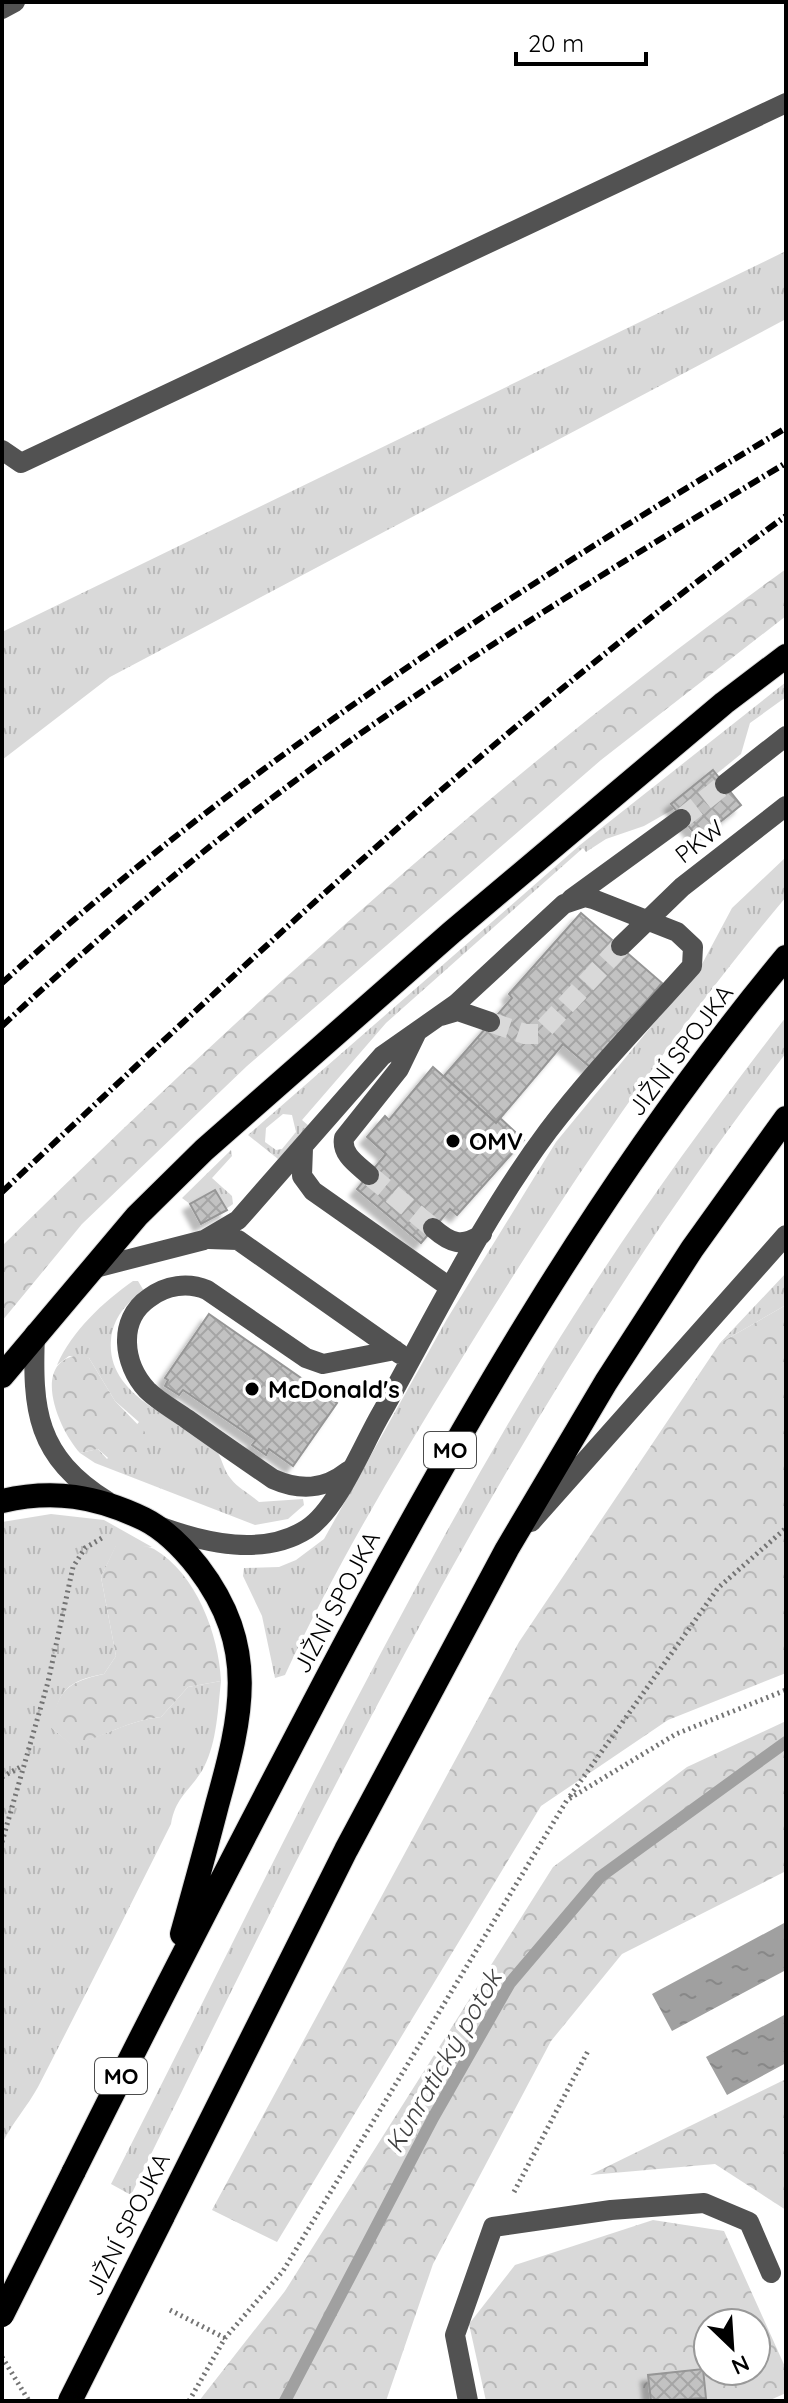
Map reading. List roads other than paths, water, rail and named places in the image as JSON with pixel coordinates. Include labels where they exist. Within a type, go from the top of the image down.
[{"type":"highway","points":[[2,1376],[91,1269],[204,1150],[452,932],[724,703],[786,656]]},
{"type":"highway","name":"JIŽNÍ SPOJKA","points":[[2,2315],[170,1978],[397,1545],[520,1332],[675,1103],[786,957]]},
{"type":"highway","name":"JIŽNÍ SPOJKA","points":[[70,2401],[346,1850],[507,1549],[606,1382],[692,1249],[786,1118]]},
{"type":"highway","points":[[2,1501],[44,1494],[109,1503],[156,1525],[191,1558],[221,1601],[238,1648],[241,1669],[235,1741],[170,1978]]},
{"type":"lane","points":[[2,9],[15,2]]},
{"type":"lane","points":[[2,450],[21,463],[786,103]]},
{"type":"lane","points":[[725,784],[786,736]]},
{"type":"lane","name":"PKW","points":[[621,946],[646,919],[786,806]]},
{"type":"lane","points":[[204,1240],[238,1220],[382,1056],[439,1016],[564,904],[681,819]]},
{"type":"lane","points":[[156,1525],[206,1541],[251,1545],[291,1537],[320,1518],[348,1471],[403,1355],[548,1131],[692,966],[695,953],[684,936],[585,897],[564,904]]},
{"type":"lane","points":[[439,1016],[458,1011],[490,1022]]},
{"type":"lane","points":[[369,1175],[348,1156],[343,1145],[344,1138],[399,1069],[418,1031]]},
{"type":"lane","points":[[304,1148],[300,1168],[313,1191],[448,1286]]},
{"type":"lane","points":[[433,1228],[456,1243],[473,1240],[483,1233]]},
{"type":"lane","points":[[507,1549],[786,1235]]},
{"type":"lane","points":[[91,1269],[204,1240],[238,1240],[403,1355]]},
{"type":"lane","points":[[348,1471],[323,1486],[288,1486],[273,1479],[149,1392],[128,1357],[126,1347],[132,1317],[140,1305],[157,1293],[194,1285],[207,1290],[306,1358],[323,1364],[403,1355]]},
{"type":"lane","points":[[35,1333],[32,1393],[49,1442],[66,1468],[109,1503]]},
{"type":"lane","points":[[468,2401],[455,2335],[493,2227],[611,2210],[704,2203],[749,2222],[771,2273]]},
{"type":"water","points":[[786,1922],[786,1970],[672,2031],[652,1994]]},
{"type":"water","points":[[786,2014],[786,2063],[727,2095],[706,2057]]},
{"type":"waterway","name":"Kunratický potok","points":[[285,2401],[433,2118],[510,1983],[600,1877],[786,1742]]},
{"type":"tunnel","points":[[681,819],[725,784]]},
{"type":"tunnel","points":[[490,1022],[525,1034],[539,1034],[621,946]]},
{"type":"tunnel","points":[[369,1175],[433,1228]]},
{"type":"railway","points":[[2,983],[93,903],[282,755],[479,619],[786,428]]},
{"type":"railway","points":[[2,1026],[184,867],[328,757],[528,622],[786,463]]},
{"type":"railway","points":[[2,1192],[286,927],[480,757],[580,674],[786,516]]},
{"type":"place","name":"OMV","points":[[453,1141]]},
{"type":"place","name":"McDonald's","points":[[252,1389]]}]
